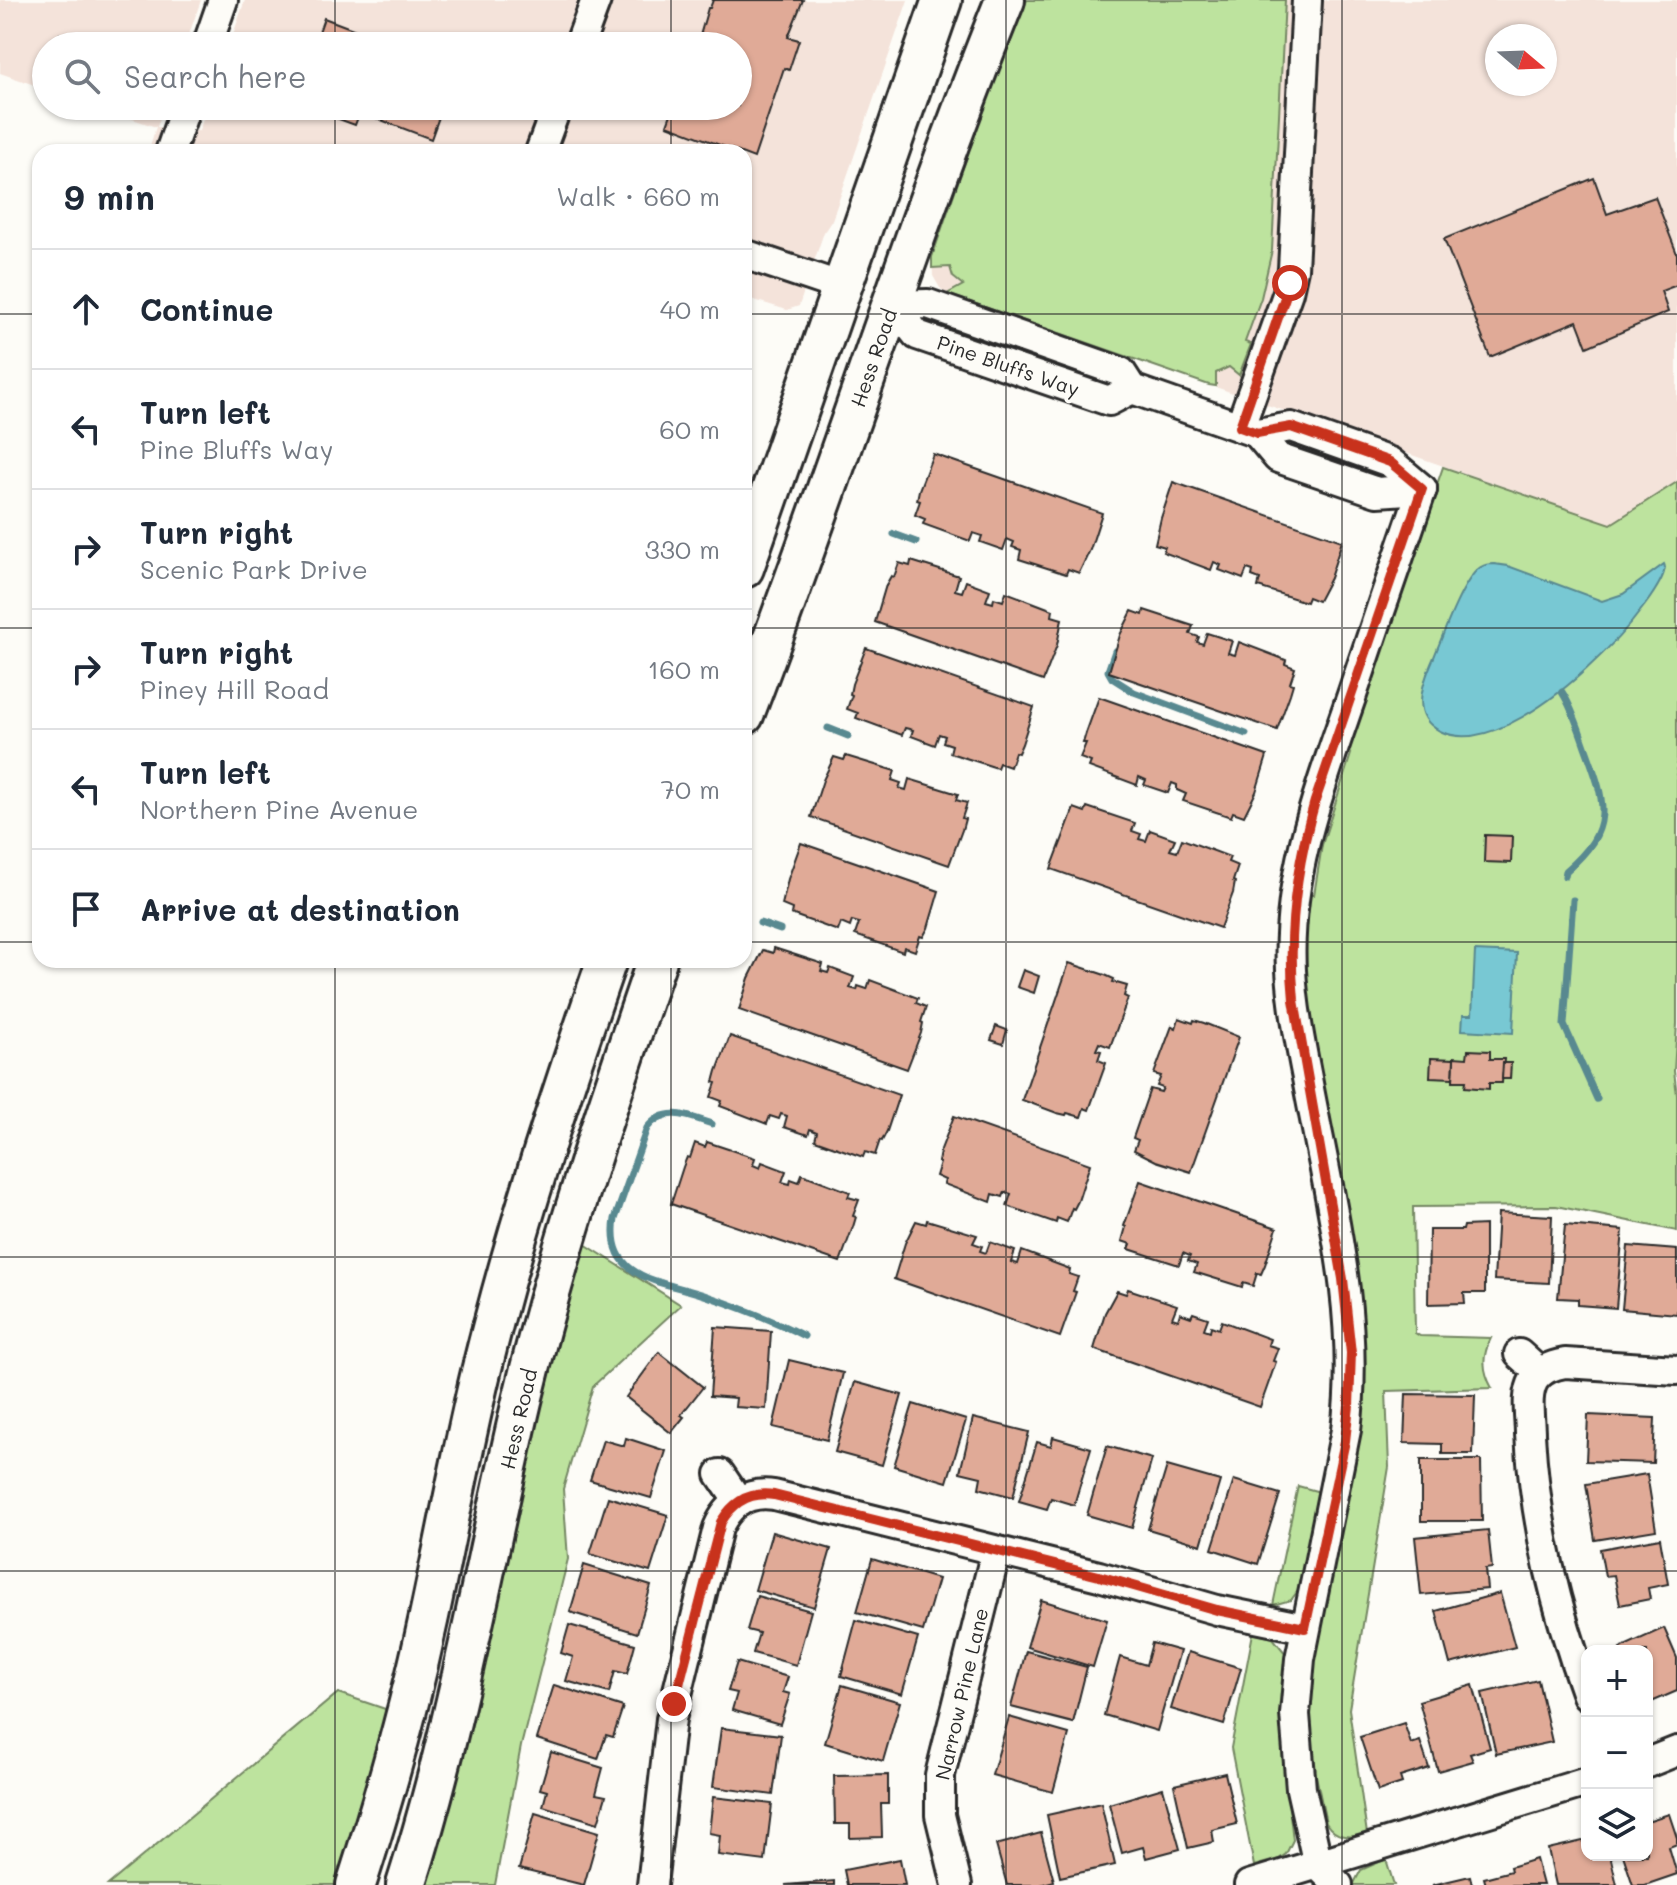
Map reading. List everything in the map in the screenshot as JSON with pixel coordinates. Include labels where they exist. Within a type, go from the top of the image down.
[{"type":"main road","points":[[752,545],[942,0]]},
{"type":"main road","name":"Hess Road","points":[[752,694],[800,570],[962,107],[1005,0]]},
{"type":"main road","points":[[842,287],[893,305]]},
{"type":"main road","points":[[356,1885],[392,1768],[417,1670],[476,1392],[515,1242],[557,1105],[604,968]]},
{"type":"main road","name":"Hess Road","points":[[406,1885],[455,1711],[522,1403],[558,1263],[595,1140],[654,968]]},
{"type":"street","points":[[212,32],[223,0]]},
{"type":"street","points":[[584,32],[596,0]]},
{"type":"street","points":[[1248,430],[1293,269],[1307,0]]},
{"type":"street","points":[[173,144],[181,120]]},
{"type":"street","points":[[543,144],[552,120]]},
{"type":"street","points":[[752,257],[842,287]]},
{"type":"street","name":"Pine Bluffs Way","points":[[893,305],[917,335],[1109,401],[1132,389],[1248,430],[1278,458],[1377,492],[1422,489],[1315,801],[1302,850],[1295,894],[1291,954],[1294,1000],[1343,1279],[1351,1353],[1345,1441],[1305,1628]]},
{"type":"street","points":[[1581,1678],[1560,1617],[1539,1524],[1529,1397],[1532,1386],[1530,1364],[1572,1362],[1677,1370]]},
{"type":"street","points":[[720,1474],[739,1502]]},
{"type":"street","points":[[652,1885],[674,1704],[718,1528],[725,1515],[739,1502],[769,1494],[1115,1580],[1217,1610],[1305,1628],[1297,1679],[1295,1739],[1314,1875]]},
{"type":"street","name":"Narrow Pine Lane","points":[[957,1885],[942,1828],[940,1775],[996,1551]]},
{"type":"street","points":[[1653,1761],[1677,1751]]},
{"type":"street","points":[[1249,1885],[1314,1875],[1581,1784]]},
{"type":"street","points":[[1314,1875],[1338,1885]]},
{"type":"shaded area","points":[[0,0],[201,0],[190,32],[32,32],[32,84],[0,73]]},
{"type":"shaded area","points":[[245,0],[908,0],[799,306],[787,310],[752,299],[752,144],[151,144],[156,127],[136,120],[159,120],[157,127],[199,131],[203,120],[752,120],[752,32],[234,32]]},
{"type":"shaded area","points":[[1027,0],[1677,0],[1677,482],[1611,524],[947,294],[933,276],[932,257],[988,96]]},
{"type":"green space","points":[[1027,0],[1285,0],[1272,250],[1261,298],[1245,342],[1251,344],[1239,375],[1229,367],[1216,373],[1216,386],[1209,385],[947,294],[963,285],[953,277],[950,267],[932,268],[932,257],[988,96]]},
{"type":"green space","points":[[1443,467],[1611,524],[1677,482],[1677,1024],[1674,1071],[1677,1095],[1677,1231],[1556,1206],[1413,1207],[1415,1333],[1420,1336],[1491,1338],[1484,1363],[1492,1388],[1386,1391],[1389,1467],[1349,1709],[1367,1834],[1349,1836],[1339,1835],[1326,1823],[1308,1738],[1310,1681],[1362,1403],[1363,1334],[1305,993],[1307,895],[1314,895],[1322,845],[1351,754],[1345,752]]},
{"type":"green space","points":[[580,1241],[681,1305],[593,1386],[563,1489],[568,1559],[521,1746],[495,1885],[425,1885]]},
{"type":"green space","points":[[1298,1486],[1320,1492],[1300,1588],[1291,1600],[1273,1605]]},
{"type":"green space","points":[[1253,1633],[1273,1638],[1286,1654],[1282,1747],[1293,1840],[1286,1854],[1279,1859],[1254,1866],[1231,1748]]},
{"type":"green space","points":[[338,1693],[391,1711],[341,1885],[108,1885]]},
{"type":"green space","points":[[1386,1859],[1394,1885],[1353,1885],[1361,1870]]},
{"type":"water","points":[[1494,564],[1508,566],[1602,601],[1623,594],[1664,564],[1661,579],[1645,605],[1619,637],[1548,701],[1509,724],[1472,736],[1440,731],[1424,717],[1421,698],[1426,677],[1453,611],[1471,577],[1479,568]]},
{"type":"water","points":[[1475,951],[1517,953],[1513,1033],[1462,1030],[1463,1015],[1472,1015]]},
{"type":"building","points":[[713,0],[803,0],[788,37],[799,40],[789,70],[784,68],[754,158],[752,144],[717,144],[667,125],[669,120],[752,120],[752,32],[701,32]]},
{"type":"building","points":[[324,18],[361,32],[319,32]]},
{"type":"building","points":[[381,120],[438,120],[431,139]]},
{"type":"building","points":[[1594,178],[1607,214],[1655,197],[1677,254],[1677,285],[1661,291],[1668,312],[1587,347],[1577,321],[1490,357],[1444,239]]},
{"type":"building","points":[[933,454],[1102,513],[1079,573],[1068,569],[1066,574],[1019,559],[1021,550],[1012,547],[1014,542],[1007,539],[1003,550],[980,542],[982,536],[973,533],[970,541],[923,524],[925,519],[915,515],[920,501],[917,500]]},
{"type":"building","points":[[1173,482],[1342,541],[1330,578],[1318,601],[1308,597],[1306,602],[1258,587],[1260,579],[1252,576],[1253,571],[1247,569],[1243,579],[1219,570],[1221,565],[1214,562],[1211,570],[1163,552],[1165,547],[1155,544]]},
{"type":"building","points":[[911,561],[959,576],[955,590],[962,592],[966,581],[990,590],[986,601],[993,603],[994,598],[1003,601],[1006,592],[1053,610],[1052,616],[1062,619],[1057,645],[1043,681],[875,622],[891,576],[894,577],[899,563],[910,566]]},
{"type":"building","points":[[1144,610],[1193,626],[1190,634],[1199,637],[1197,642],[1203,644],[1207,633],[1232,641],[1228,653],[1235,655],[1239,642],[1286,660],[1285,664],[1295,668],[1290,683],[1293,684],[1277,730],[1109,672],[1120,635],[1132,611],[1143,615]]},
{"type":"building","points":[[866,648],[1034,707],[1022,744],[1018,753],[1015,752],[1010,767],[999,763],[997,768],[950,753],[952,745],[943,742],[945,736],[939,734],[935,745],[911,736],[913,730],[905,728],[902,735],[856,718],[858,713],[847,709],[852,684]]},
{"type":"building","points":[[1099,697],[1267,756],[1256,792],[1244,816],[1233,812],[1231,817],[1183,801],[1186,794],[1177,790],[1177,785],[1172,783],[1168,793],[1144,785],[1146,780],[1139,777],[1137,785],[1089,767],[1091,762],[1080,758]]},
{"type":"building","points":[[846,756],[895,771],[892,780],[901,783],[899,788],[906,790],[909,779],[958,794],[956,800],[967,803],[962,830],[949,865],[811,817],[834,757],[844,760]]},
{"type":"building","points":[[1087,807],[1135,823],[1132,831],[1141,834],[1139,839],[1146,841],[1150,830],[1175,839],[1170,850],[1177,852],[1182,839],[1230,857],[1228,862],[1238,866],[1233,893],[1220,928],[1051,869],[1074,808],[1085,812]]},
{"type":"building","points":[[1485,835],[1512,836],[1511,863],[1484,862]]},
{"type":"building","points":[[801,843],[939,891],[928,928],[923,937],[920,936],[915,951],[904,947],[903,952],[855,935],[859,923],[852,921],[850,927],[841,923],[838,931],[791,914],[792,909],[782,905]]},
{"type":"building","points":[[774,948],[823,964],[821,971],[828,973],[830,968],[854,977],[850,988],[857,990],[858,986],[867,989],[870,980],[918,998],[916,1003],[926,1007],[921,1033],[907,1069],[739,1010],[749,978],[763,950],[773,953]]},
{"type":"building","points":[[1069,963],[1127,986],[1124,996],[1128,998],[1110,1047],[1099,1043],[1096,1050],[1101,1051],[1098,1060],[1106,1063],[1089,1110],[1084,1108],[1081,1117],[1057,1113],[1022,1100]]},
{"type":"building","points":[[1023,970],[1039,976],[1034,993],[1017,987]]},
{"type":"building","points":[[1179,1018],[1204,1023],[1239,1037],[1191,1172],[1134,1150],[1138,1140],[1133,1138],[1150,1089],[1161,1092],[1163,1088],[1157,1086],[1161,1076],[1154,1074],[1172,1026],[1176,1028]]},
{"type":"building","points":[[996,1026],[1007,1030],[1003,1044],[991,1040]]},
{"type":"building","points":[[730,1036],[899,1095],[875,1155],[865,1152],[863,1157],[815,1140],[817,1132],[810,1129],[808,1135],[784,1127],[787,1116],[781,1114],[779,1119],[770,1116],[767,1124],[720,1106],[722,1101],[711,1097]]},
{"type":"building","points":[[1468,1050],[1490,1051],[1490,1059],[1504,1059],[1502,1083],[1489,1083],[1489,1089],[1465,1087],[1466,1081],[1453,1081],[1454,1057],[1467,1058]]},
{"type":"building","points":[[1431,1058],[1454,1059],[1453,1078],[1430,1077]]},
{"type":"building","points":[[1503,1063],[1511,1063],[1510,1079],[1502,1079]]},
{"type":"building","points":[[954,1116],[1090,1164],[1078,1201],[1067,1222],[1057,1218],[1056,1223],[1007,1206],[1011,1194],[1005,1192],[1003,1197],[993,1194],[991,1202],[944,1184],[945,1180],[936,1176],[938,1162]]},
{"type":"building","points":[[707,1142],[755,1158],[753,1165],[760,1168],[762,1162],[786,1171],[782,1182],[790,1184],[791,1179],[799,1182],[802,1174],[850,1192],[848,1197],[859,1200],[840,1262],[671,1204],[695,1143],[705,1147]]},
{"type":"building","points":[[1140,1181],[1277,1228],[1265,1265],[1261,1274],[1257,1273],[1253,1286],[1243,1283],[1242,1287],[1194,1272],[1197,1264],[1188,1261],[1190,1256],[1183,1253],[1179,1265],[1129,1249],[1131,1244],[1122,1241],[1124,1226]]},
{"type":"building","points":[[1498,1213],[1552,1216],[1549,1283],[1494,1280]]},
{"type":"building","points":[[927,1220],[977,1235],[973,1243],[982,1246],[980,1251],[986,1253],[990,1242],[1015,1251],[1011,1262],[1018,1264],[1022,1251],[1070,1269],[1069,1274],[1078,1277],[1073,1291],[1076,1292],[1060,1337],[894,1279],[905,1243],[916,1221],[926,1224]]},
{"type":"building","points":[[1485,1225],[1485,1293],[1464,1293],[1465,1303],[1428,1304],[1429,1230],[1463,1230],[1464,1226]]},
{"type":"building","points":[[1565,1225],[1623,1230],[1616,1308],[1578,1305],[1578,1299],[1558,1298]]},
{"type":"building","points":[[1628,1246],[1677,1250],[1677,1314],[1622,1309]]},
{"type":"building","points":[[1128,1289],[1177,1305],[1172,1318],[1178,1320],[1180,1313],[1191,1317],[1193,1313],[1208,1318],[1204,1329],[1210,1331],[1211,1326],[1219,1329],[1222,1321],[1270,1339],[1268,1345],[1278,1348],[1273,1361],[1276,1362],[1260,1407],[1094,1349],[1105,1313],[1117,1291],[1126,1294]]},
{"type":"building","points":[[715,1327],[771,1331],[766,1409],[735,1407],[736,1398],[710,1396]]},
{"type":"building","points":[[659,1352],[703,1387],[671,1433],[626,1397]]},
{"type":"building","points":[[789,1360],[843,1373],[827,1440],[773,1427]]},
{"type":"building","points":[[855,1382],[902,1395],[882,1465],[835,1452]]},
{"type":"building","points":[[1406,1394],[1475,1395],[1473,1454],[1442,1454],[1442,1444],[1404,1443]]},
{"type":"building","points":[[913,1404],[966,1420],[947,1482],[894,1466]]},
{"type":"building","points":[[1588,1415],[1655,1418],[1653,1463],[1586,1461]]},
{"type":"building","points":[[973,1418],[1029,1432],[1013,1497],[979,1488],[981,1477],[960,1472]]},
{"type":"building","points":[[1053,1437],[1091,1448],[1074,1505],[1051,1498],[1047,1509],[1019,1501],[1037,1442],[1051,1446]]},
{"type":"building","points":[[626,1438],[666,1451],[651,1498],[590,1480],[603,1440],[624,1446]]},
{"type":"building","points":[[1107,1446],[1152,1459],[1132,1528],[1087,1515]]},
{"type":"building","points":[[1421,1460],[1481,1460],[1482,1521],[1421,1521]]},
{"type":"building","points":[[1167,1466],[1220,1481],[1201,1545],[1148,1529]]},
{"type":"building","points":[[1647,1474],[1656,1530],[1595,1540],[1586,1484]]},
{"type":"building","points":[[1234,1480],[1280,1494],[1258,1564],[1212,1549]]},
{"type":"building","points":[[608,1497],[668,1515],[650,1572],[590,1554]]},
{"type":"building","points":[[1488,1530],[1492,1568],[1485,1569],[1487,1589],[1421,1595],[1415,1537]]},
{"type":"building","points":[[772,1532],[831,1549],[814,1607],[755,1590]]},
{"type":"building","points":[[1660,1538],[1668,1584],[1648,1588],[1650,1599],[1620,1605],[1614,1575],[1605,1576],[1600,1549]]},
{"type":"building","points":[[872,1559],[938,1579],[923,1631],[857,1612]]},
{"type":"building","points":[[584,1565],[651,1586],[637,1633],[570,1612]]},
{"type":"building","points":[[1500,1593],[1515,1647],[1450,1664],[1436,1611]]},
{"type":"building","points":[[757,1596],[811,1611],[796,1665],[753,1653],[759,1633],[747,1630]]},
{"type":"building","points":[[1041,1600],[1107,1620],[1093,1667],[1027,1647]]},
{"type":"building","points":[[856,1620],[918,1638],[902,1694],[841,1676]]},
{"type":"building","points":[[569,1625],[635,1644],[627,1674],[615,1671],[609,1693],[566,1681],[573,1657],[561,1653]]},
{"type":"building","points":[[1664,1628],[1677,1658],[1677,1691],[1653,1701],[1653,1645],[1627,1645]]},
{"type":"building","points":[[1152,1643],[1180,1651],[1157,1731],[1104,1715],[1120,1657],[1146,1665]]},
{"type":"building","points":[[1026,1651],[1087,1667],[1073,1723],[1011,1707]]},
{"type":"building","points":[[1188,1652],[1241,1668],[1224,1725],[1171,1709]]},
{"type":"building","points":[[737,1662],[788,1677],[783,1692],[790,1694],[780,1724],[732,1710],[737,1693],[728,1691]]},
{"type":"building","points":[[1538,1680],[1552,1742],[1496,1754],[1482,1693]]},
{"type":"building","points":[[554,1685],[623,1707],[613,1737],[606,1735],[598,1759],[537,1739]]},
{"type":"building","points":[[842,1685],[900,1702],[883,1761],[825,1743]]},
{"type":"building","points":[[1473,1685],[1490,1748],[1470,1754],[1473,1761],[1438,1771],[1419,1701]]},
{"type":"building","points":[[1009,1717],[1069,1734],[1053,1792],[992,1775]]},
{"type":"building","points":[[1404,1723],[1411,1744],[1420,1741],[1429,1768],[1400,1777],[1402,1783],[1378,1791],[1360,1737]]},
{"type":"building","points":[[721,1728],[781,1735],[773,1795],[713,1787]]},
{"type":"building","points":[[551,1752],[603,1768],[596,1794],[606,1796],[598,1823],[543,1806],[547,1791],[540,1789]]},
{"type":"building","points":[[1225,1773],[1237,1824],[1212,1830],[1214,1842],[1188,1848],[1174,1785]]},
{"type":"building","points":[[888,1775],[888,1804],[881,1804],[882,1837],[850,1838],[850,1824],[835,1824],[834,1776]]},
{"type":"building","points":[[1163,1788],[1180,1849],[1146,1858],[1143,1847],[1122,1853],[1109,1804]]},
{"type":"building","points":[[713,1797],[772,1804],[765,1861],[718,1855],[720,1835],[709,1833]]},
{"type":"building","points":[[1101,1803],[1115,1865],[1060,1877],[1047,1815]]},
{"type":"building","points":[[535,1813],[599,1832],[584,1885],[519,1869]]},
{"type":"building","points":[[1669,1814],[1677,1838],[1677,1844],[1669,1847],[1677,1874],[1645,1885],[1633,1885],[1625,1861],[1653,1861],[1653,1819]]},
{"type":"building","points":[[1041,1833],[1054,1881],[1040,1885],[1007,1885],[996,1845]]},
{"type":"building","points":[[1581,1841],[1581,1861],[1611,1861],[1617,1885],[1556,1885],[1548,1849]]},
{"type":"building","points":[[900,1859],[905,1885],[847,1885],[844,1870]]},
{"type":"building","points":[[1536,1859],[1543,1885],[1486,1885],[1484,1878],[1511,1871],[1510,1867]]},
{"type":"building","points":[[1470,1876],[1472,1885],[1432,1885]]},
{"type":"building","points":[[834,1881],[834,1885],[785,1885]]},
{"type":"waterway","points":[[894,534],[916,542]]},
{"type":"waterway","points":[[1115,651],[1108,671],[1112,678],[1134,692],[1246,734]]},
{"type":"waterway","points":[[1562,692],[1573,712],[1593,768],[1602,815],[1593,842],[1566,871],[1565,876]]},
{"type":"waterway","points":[[828,728],[848,736]]},
{"type":"waterway","points":[[1573,900],[1564,1025],[1597,1099]]},
{"type":"waterway","points":[[760,923],[780,930]]},
{"type":"waterway","points":[[712,1124],[678,1114],[662,1117],[647,1128],[615,1219],[614,1240],[619,1256],[642,1276],[769,1319],[804,1336]]},
{"type":"route","points":[[674,1704],[718,1528],[739,1502],[757,1495],[774,1495],[1099,1576],[1217,1610],[1305,1628],[1345,1441],[1351,1353],[1343,1279],[1294,1000],[1291,968],[1293,912],[1297,875],[1315,801],[1422,489],[1390,462],[1291,427],[1257,433],[1240,427],[1290,283]]}]
